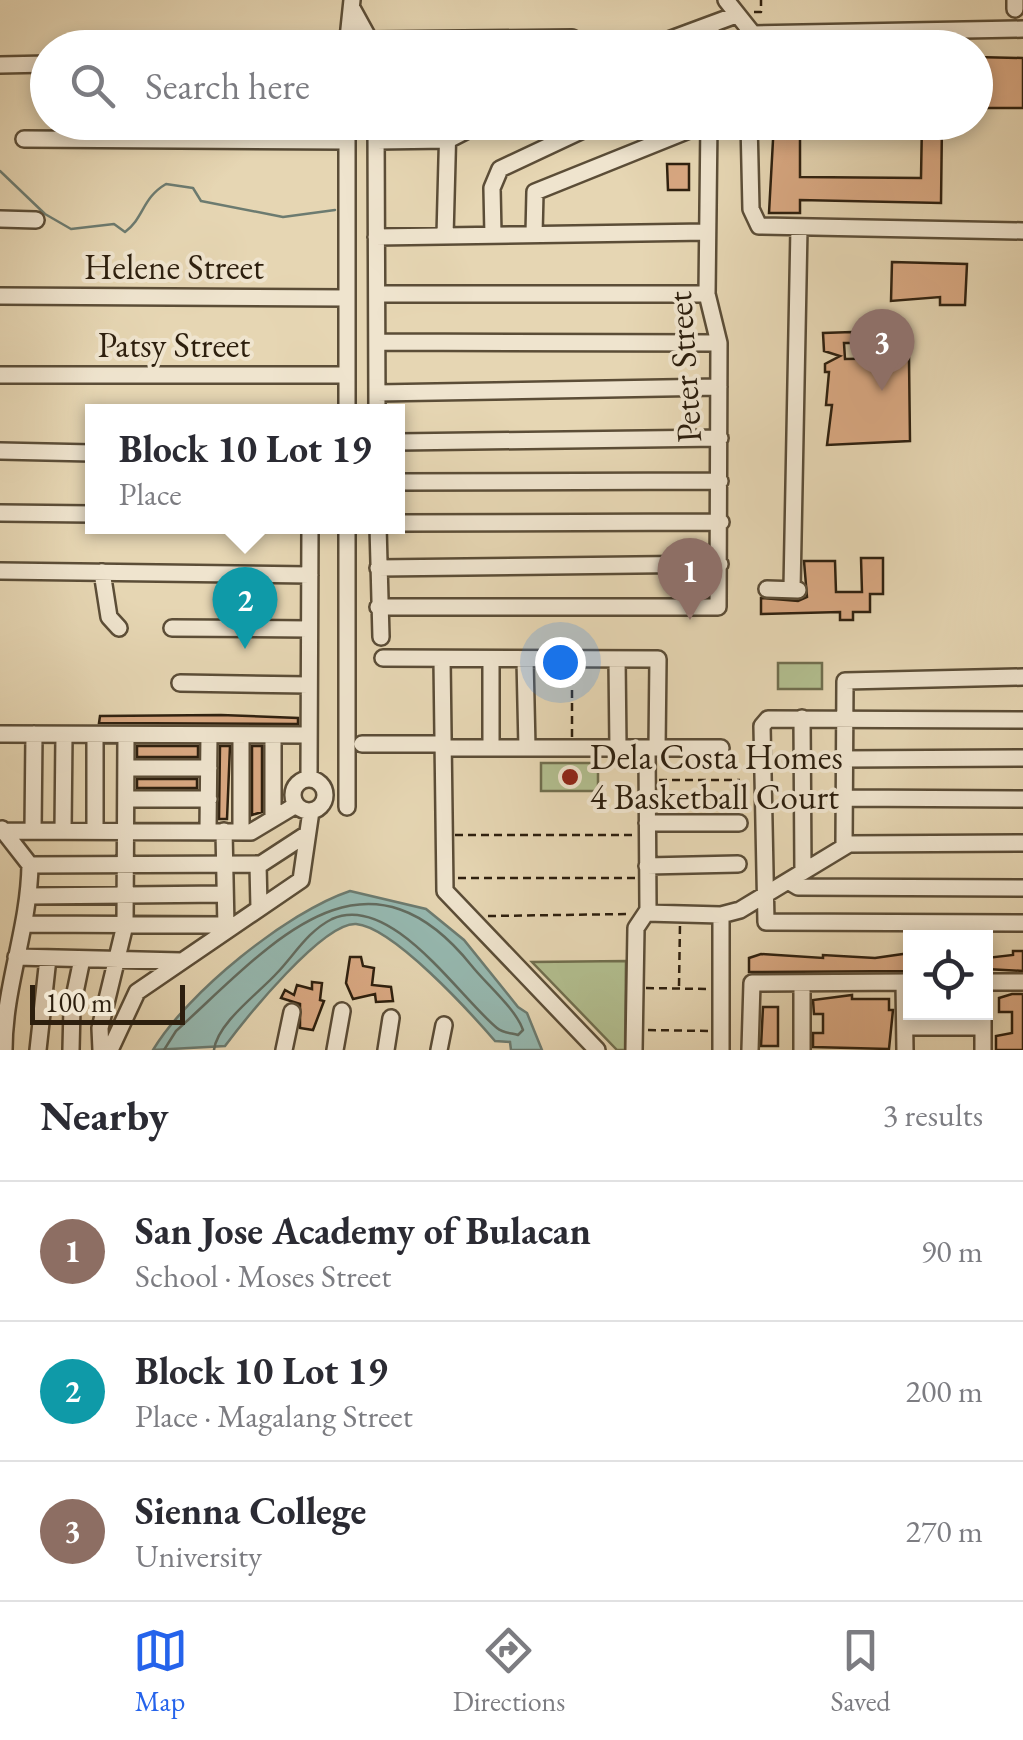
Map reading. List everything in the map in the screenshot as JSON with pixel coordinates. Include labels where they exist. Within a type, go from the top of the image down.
[{"type":"street","points":[[726,0],[745,30]]},
{"type":"street","points":[[352,4],[366,30]]},
{"type":"street","points":[[349,30],[352,4]]},
{"type":"street","points":[[697,30],[736,15]]},
{"type":"street","points":[[711,25],[711,30]]},
{"type":"street","points":[[993,30],[1023,29]]},
{"type":"street","points":[[0,64],[30,64]]},
{"type":"street","points":[[24,139],[30,139]]},
{"type":"street","points":[[347,140],[347,404]]},
{"type":"street","points":[[377,404],[376,140],[448,140],[445,236]]},
{"type":"street","points":[[493,235],[492,188],[500,169],[562,140]]},
{"type":"street","points":[[534,234],[535,192],[664,140]]},
{"type":"street","name":"Peter Street","points":[[378,607],[718,607],[719,342],[707,294],[709,140]]},
{"type":"street","points":[[751,140],[753,219],[759,226],[1023,231]]},
{"type":"street","points":[[0,219],[36,220]]},
{"type":"street","points":[[767,589],[797,590],[799,228]]},
{"type":"street","points":[[376,237],[707,232]]},
{"type":"street","points":[[377,294],[707,294]]},
{"type":"street","name":"Helene Street","points":[[0,296],[347,298]]},
{"type":"street","points":[[377,342],[719,342]]},
{"type":"street","name":"Patsy Street","points":[[0,375],[347,375]]},
{"type":"street","points":[[377,393],[719,387]]},
{"type":"street","points":[[405,442],[720,438]]},
{"type":"street","points":[[0,452],[85,453]]},
{"type":"street","points":[[405,482],[720,481]]},
{"type":"street","points":[[0,513],[85,514]]},
{"type":"street","points":[[405,523],[721,522]]},
{"type":"street","points":[[309,778],[310,534]]},
{"type":"street","points":[[347,534],[347,807]]},
{"type":"street","points":[[378,534],[381,637]]},
{"type":"street","points":[[378,568],[720,564]]},
{"type":"street","points":[[0,571],[310,575]]},
{"type":"street","points":[[102,572],[109,617],[119,628]]},
{"type":"street","points":[[172,628],[310,630]]},
{"type":"street","points":[[383,658],[658,659],[647,780],[646,913],[636,928],[634,1050]]},
{"type":"street","points":[[442,659],[444,878],[448,895],[597,1050]]},
{"type":"street","points":[[491,659],[491,748]]},
{"type":"street","points":[[526,659],[526,748]]},
{"type":"street","points":[[617,659],[618,748]]},
{"type":"street","points":[[844,846],[842,689],[848,678],[1023,677]]},
{"type":"street","points":[[180,683],[309,685]]},
{"type":"street","points":[[802,718],[795,877],[798,886],[1023,888]]},
{"type":"street","points":[[1023,720],[802,718],[768,719],[762,726],[764,918],[770,924],[1023,923]]},
{"type":"street","points":[[0,734],[309,735]]},
{"type":"street","points":[[34,734],[34,831]]},
{"type":"street","points":[[62,831],[64,734]]},
{"type":"street","points":[[94,831],[95,735]]},
{"type":"street","points":[[101,1050],[100,1028],[125,926],[126,735]]},
{"type":"street","points":[[209,735],[209,798],[225,831]]},
{"type":"street","points":[[226,926],[225,831],[241,735]]},
{"type":"street","points":[[273,818],[274,735]]},
{"type":"street","points":[[362,744],[721,748]]},
{"type":"street","points":[[844,759],[1023,758]]},
{"type":"street","points":[[126,768],[209,768]]},
{"type":"street","points":[[110,1050],[120,1019],[137,992],[226,926],[301,880],[307,834],[304,808],[294,788],[309,778]]},
{"type":"street","points":[[2,828],[251,832],[273,818],[320,807],[326,794],[322,784],[309,778]]},
{"type":"street","points":[[126,799],[209,798]]},
{"type":"street","points":[[844,798],[1023,799]]},
{"type":"street","points":[[648,829],[740,822]]},
{"type":"street","points":[[2,828],[30,865],[26,924],[7,998],[4,1050]]},
{"type":"street","points":[[30,865],[258,864],[307,834]]},
{"type":"street","points":[[646,913],[721,915],[764,897],[844,846],[1023,843]]},
{"type":"street","points":[[258,864],[259,908]]},
{"type":"street","points":[[647,872],[738,864]]},
{"type":"street","points":[[29,896],[225,894]]},
{"type":"street","points":[[721,915],[721,1050]]},
{"type":"street","points":[[26,924],[226,926]]},
{"type":"street","points":[[16,958],[181,961]]},
{"type":"street","points":[[38,1050],[48,958]]},
{"type":"street","points":[[71,1050],[72,1007],[82,959]]},
{"type":"street","points":[[750,1050],[752,983],[903,982]]},
{"type":"street","points":[[993,982],[1023,982]]},
{"type":"street","points":[[802,983],[802,1050]]},
{"type":"street","points":[[334,1050],[342,1011]]},
{"type":"street","points":[[284,1050],[292,1012]]},
{"type":"street","points":[[386,1050],[391,1018]]},
{"type":"street","points":[[904,1020],[904,1050]]},
{"type":"street","points":[[904,1027],[983,1020],[983,1050]]},
{"type":"street","points":[[439,1050],[444,1025]]},
{"type":"path","points":[[761,0],[761,12]]},
{"type":"path","points":[[572,659],[572,748]]},
{"type":"path","points":[[647,780],[740,780]]},
{"type":"path","points":[[443,835],[648,829]]},
{"type":"path","points":[[444,878],[647,872]]},
{"type":"path","points":[[466,916],[646,913]]},
{"type":"path","points":[[679,988],[680,913]]},
{"type":"path","points":[[634,988],[722,989]]},
{"type":"path","points":[[634,1030],[721,1032]]},
{"type":"green space","points":[[778,663],[822,663],[822,689],[778,689]]},
{"type":"green space","name":"Dela Costa Homes 4 Basketball Court","points":[[541,763],[598,763],[598,791],[541,791]]},
{"type":"green space","points":[[626,961],[625,1050],[617,1050],[532,962]]},
{"type":"water","points":[[350,891],[426,909],[464,940],[527,1013],[542,1050],[511,1050],[510,1042],[495,1041],[410,955],[390,939],[356,924],[325,938],[306,954],[225,1046],[153,1050],[189,1004],[241,957],[297,917]]},
{"type":"building","points":[[993,57],[1023,58],[1023,108],[993,108]]},
{"type":"building","points":[[773,140],[800,140],[800,177],[921,178],[922,140],[942,140],[941,203],[800,200],[800,213],[769,213]]},
{"type":"building","points":[[667,164],[689,164],[689,190],[668,190]]},
{"type":"building","points":[[892,262],[967,264],[965,305],[940,305],[940,297],[891,301]]},
{"type":"building","points":[[852,332],[852,343],[844,343],[845,359],[909,358],[910,441],[827,445],[832,405],[826,405],[829,372],[825,372],[825,364],[840,356],[824,351],[823,333]]},
{"type":"building","points":[[861,558],[883,558],[883,594],[870,594],[870,612],[853,612],[853,620],[840,620],[840,612],[761,614],[761,598],[798,601],[807,597],[804,561],[835,561],[836,592],[862,592]]},
{"type":"building","points":[[100,716],[298,718],[298,724],[99,723]]},
{"type":"building","points":[[137,746],[198,746],[198,757],[137,757]]},
{"type":"building","points":[[220,746],[230,746],[227,819],[219,819]]},
{"type":"building","points":[[252,746],[262,746],[262,812],[252,815]]},
{"type":"building","points":[[137,779],[197,779],[197,788],[137,788]]},
{"type":"building","points":[[1013,951],[1023,951],[1023,971],[993,969],[993,957],[1013,955]]},
{"type":"building","points":[[761,954],[875,958],[903,954],[903,971],[749,972],[749,958]]},
{"type":"building","points":[[350,957],[361,957],[363,966],[374,968],[372,985],[391,987],[393,1001],[376,1002],[375,994],[353,999],[346,983]]},
{"type":"building","points":[[312,982],[322,983],[320,1000],[324,1001],[313,1030],[300,1028],[300,1004],[281,998],[285,990],[294,995],[297,985],[312,989]]},
{"type":"building","points":[[1023,994],[1023,1050],[996,1050],[996,1036],[1012,1033],[1012,1012],[999,1012],[999,998]]},
{"type":"building","points":[[852,995],[852,999],[889,999],[889,1010],[893,1010],[889,1049],[813,1047],[813,1033],[823,1033],[823,1014],[814,1014],[813,1000]]},
{"type":"building","points":[[763,1007],[778,1007],[778,1046],[761,1046]]},
{"type":"waterway","points":[[0,171],[45,214],[71,229],[114,224],[125,232],[152,195],[166,184],[193,188],[201,201],[283,217],[335,210]]},
{"type":"place","name":"Sienna College","points":[[882,391]]},
{"type":"place","name":"San Jose Academy of Bulacan","points":[[690,620]]},
{"type":"place","name":"Block 10 Lot 19","points":[[245,649]]},
{"type":"place","name":"Dela Costa Homes 4 Basketball Court","points":[[570,777]]}]
